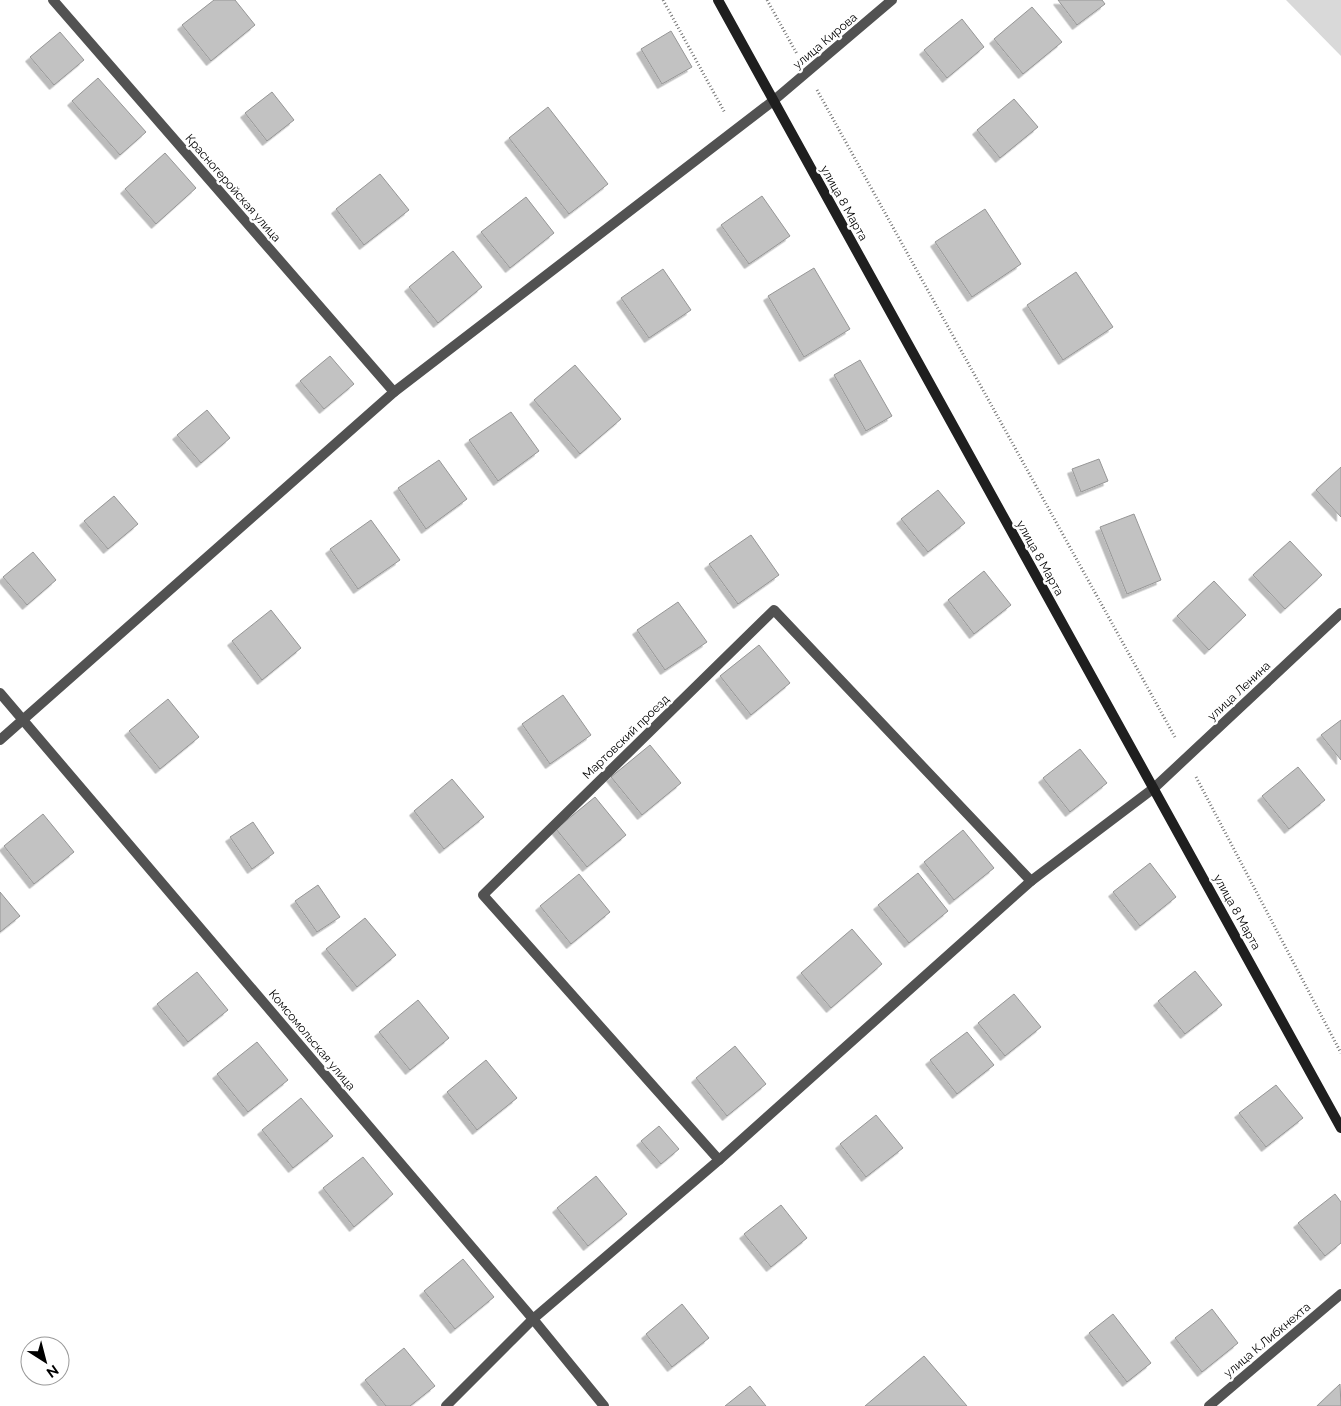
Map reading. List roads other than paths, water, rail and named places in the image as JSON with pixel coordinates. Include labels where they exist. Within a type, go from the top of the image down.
[{"type":"main road","name":"улица 8 Марта","points":[[718,0],[1341,1128]]},
{"type":"street","name":"Красногеройская улица","points":[[53,0],[394,392]]},
{"type":"street","name":"улица Кирова","points":[[0,740],[394,392],[735,131],[892,0]]},
{"type":"street","name":"Мартовский проезд","points":[[719,1160],[483,895],[774,610],[1031,881]]},
{"type":"street","name":"улица Ленина","points":[[446,1406],[533,1319],[719,1160],[1031,881],[1154,788],[1341,612]]},
{"type":"street","name":"Комсомольская улица","points":[[0,693],[533,1319],[604,1406]]},
{"type":"street","name":"улица К.Либкнехта","points":[[1209,1406],[1341,1294]]}]
